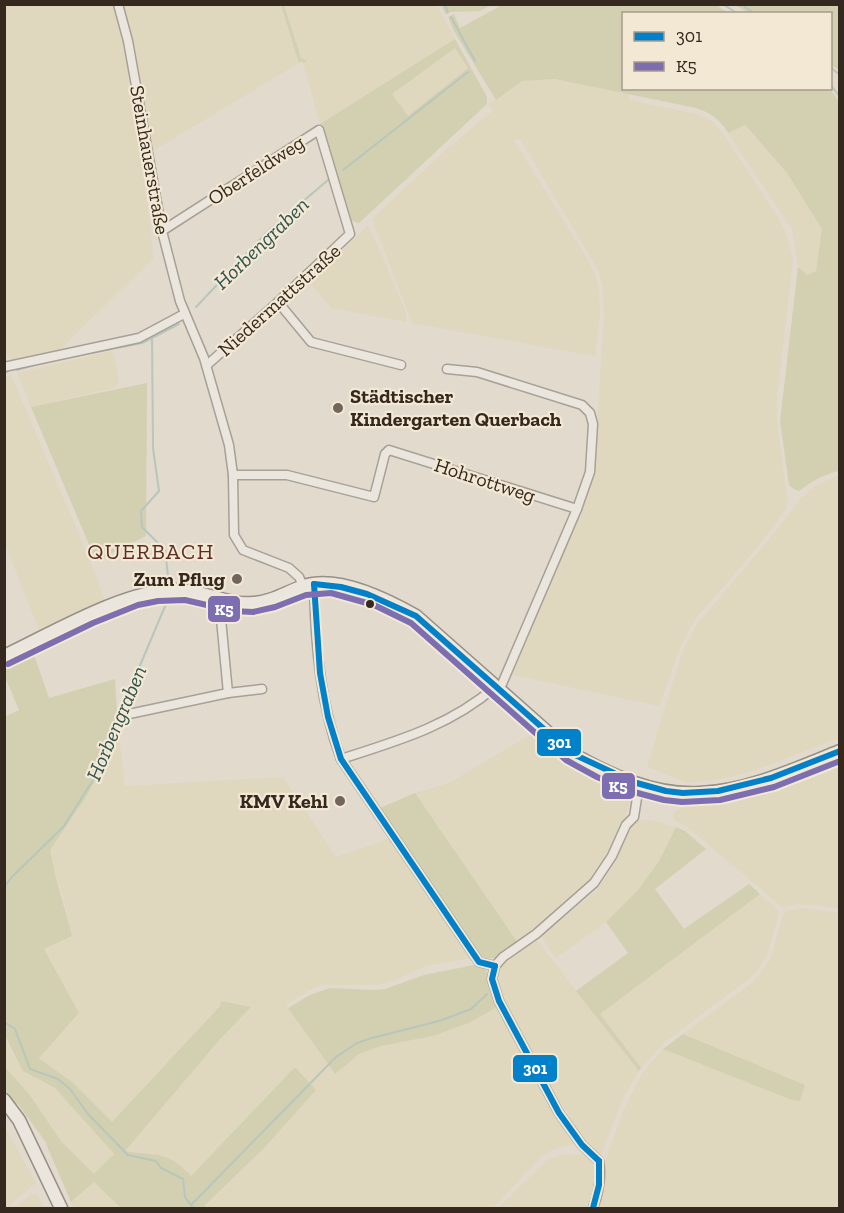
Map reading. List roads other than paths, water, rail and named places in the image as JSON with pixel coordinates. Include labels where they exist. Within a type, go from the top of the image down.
[{"type":"street","name":"Steinhauerstraße","points":[[117,4],[128,41],[162,231],[184,314],[207,365],[227,437],[233,475],[234,535],[243,550],[289,568],[309,585]]},
{"type":"street","name":"Oberfeldweg","points":[[162,231],[319,130],[350,234]]},
{"type":"street","name":"Niedermattstraße","points":[[207,365],[350,234]]},
{"type":"street","points":[[278,302],[311,342],[401,364]]},
{"type":"street","points":[[4,367],[139,338],[184,314]]},
{"type":"street","points":[[341,759],[422,732],[454,717],[497,689],[577,510],[590,472],[593,424],[590,413],[582,405],[477,372],[447,369]]},
{"type":"street","name":"Hohrottweg","points":[[233,475],[287,475],[374,496],[385,454],[389,450],[577,510]]},
{"type":"street","points":[[4,656],[111,605],[144,594],[175,590],[195,591],[250,604],[269,601],[309,585],[333,584],[396,604],[416,616],[571,753],[597,768],[639,785],[699,794],[719,791],[763,780],[840,751]]},
{"type":"street","points":[[309,585],[333,739],[341,759],[478,962],[495,966]]},
{"type":"street","points":[[219,598],[228,693]]},
{"type":"street","points":[[129,714],[228,693],[262,689]]},
{"type":"street","points":[[593,1209],[599,1192],[601,1176],[599,1161],[582,1145],[559,1113],[499,1001],[492,978],[495,966],[503,957],[536,934],[594,883],[612,856],[626,825],[634,817],[639,785]]},
{"type":"street","points":[[4,1100],[19,1120],[62,1209]]},
{"type":"waterway","name":"Horbengraben","points":[[444,4],[448,12]]},
{"type":"waterway","points":[[723,4],[735,12]]},
{"type":"waterway","points":[[741,4],[752,12]]},
{"type":"waterway","name":"Horbengraben","points":[[451,17],[475,61]]},
{"type":"waterway","points":[[832,69],[840,75]]},
{"type":"waterway","name":"Horbengraben","points":[[343,170],[468,72]]},
{"type":"waterway","points":[[832,87],[840,97]]},
{"type":"waterway","name":"Horbengraben","points":[[196,307],[267,232],[328,180]]},
{"type":"waterway","name":"Horbengraben","points":[[169,584],[165,550],[142,527],[141,511],[159,491],[153,448],[152,338],[179,324]]},
{"type":"waterway","points":[[50,361],[142,343],[152,338]]},
{"type":"waterway","points":[[17,370],[41,363]]},
{"type":"waterway","name":"Horbengraben","points":[[4,887],[64,826],[98,772],[119,715],[166,604]]},
{"type":"waterway","name":"Horbengraben","points":[[4,877],[6,885]]},
{"type":"waterway","points":[[191,1205],[336,1057],[357,1043],[439,1021],[471,1009],[487,994]]},
{"type":"waterway","name":"Horbengraben","points":[[4,1022],[15,1029],[30,1069],[58,1079],[70,1089],[88,1114],[128,1155],[156,1161],[161,1168],[183,1179],[185,1197],[193,1208]]},
{"type":"place","name":"Städtischer Kindergarten Querbach","points":[[338,408]]},
{"type":"place","name":"Zum Pflug","points":[[237,579]]},
{"type":"place","name":"KMV Kehl","points":[[340,801]]},
{"type":"district","name":"QUERBACH","points":[[151,551]]}]
